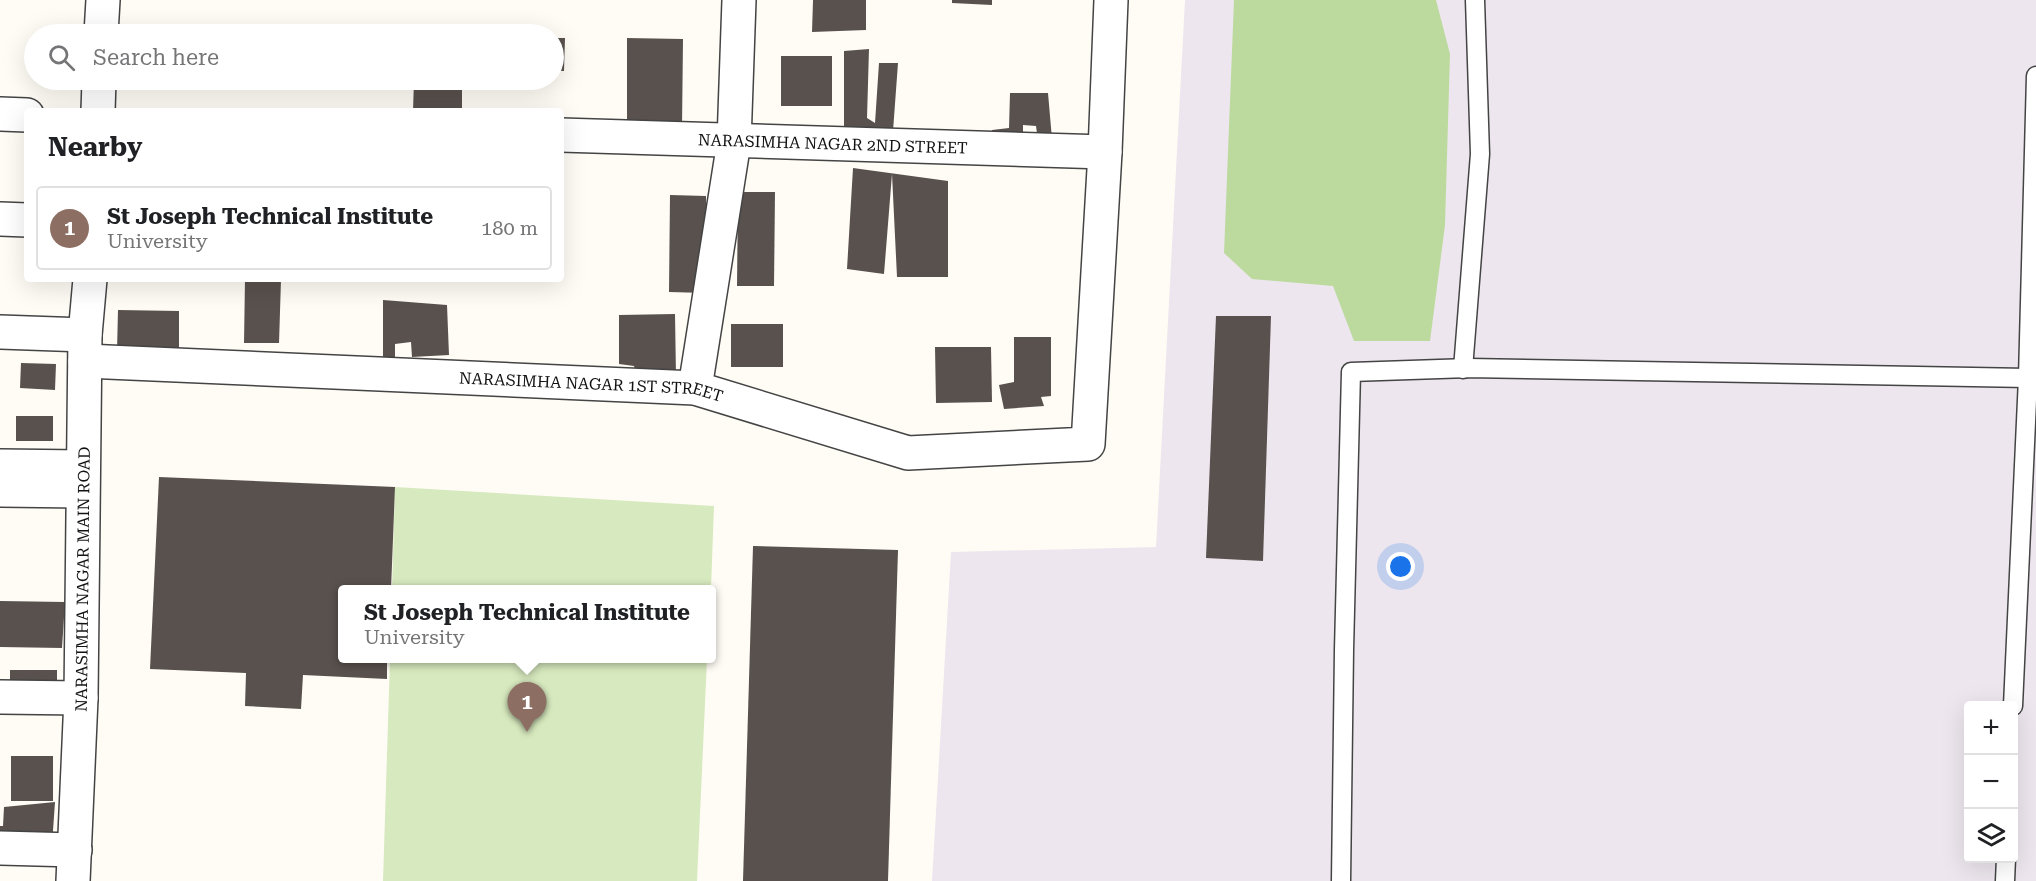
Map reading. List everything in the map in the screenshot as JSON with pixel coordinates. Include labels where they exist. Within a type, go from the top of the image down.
[{"type":"street","points":[[102,24],[103,0]]},
{"type":"street","points":[[695,388],[734,141],[739,0]]},
{"type":"street","points":[[1105,152],[1111,0]]},
{"type":"street","points":[[98,108],[99,90]]},
{"type":"street","points":[[0,114],[24,115]]},
{"type":"street","name":"NARASIMHA NAGAR 2ND STREET","points":[[564,135],[1105,152]]},
{"type":"street","name":"NARASIMHA NAGAR 1ST STREET","points":[[0,332],[85,348],[695,388],[908,453],[1088,444],[1105,152]]},
{"type":"street","points":[[0,219],[24,220]]},
{"type":"street","name":"NARASIMHA NAGAR MAIN ROAD","points":[[74,865],[81,698],[85,348],[90,282]]},
{"type":"street","points":[[0,466],[82,479]]},
{"type":"street","points":[[0,490],[82,479]]},
{"type":"street","points":[[0,698],[81,698]]},
{"type":"street","points":[[0,848],[74,865]]},
{"type":"lane","points":[[1463,369],[1480,154],[1475,0]]},
{"type":"lane","points":[[2013,701],[2028,378],[2036,76]]},
{"type":"lane","points":[[1341,881],[1351,372],[1463,369],[2028,378]]},
{"type":"lane","points":[[2005,881],[2006,863]]},
{"type":"shaded area","points":[[1185,0],[2036,0],[2036,881],[932,881],[951,552],[1156,547]]},
{"type":"green space","points":[[1234,0],[1436,0],[1450,54],[1445,225],[1430,341],[1354,341],[1333,286],[1252,279],[1224,253]]},
{"type":"green space","points":[[395,487],[714,506],[711,585],[392,585]]},
{"type":"green space","points":[[390,663],[707,663],[697,881],[383,881]]},
{"type":"building","points":[[813,0],[866,0],[866,30],[812,32]]},
{"type":"building","points":[[952,0],[992,0],[992,5],[952,3]]},
{"type":"building","points":[[627,38],[683,39],[682,127],[627,128]]},
{"type":"building","points":[[869,49],[867,118],[875,123],[879,63],[898,63],[893,131],[844,130],[844,51]]},
{"type":"building","points":[[781,56],[832,56],[832,106],[781,106]]},
{"type":"building","points":[[414,90],[462,90],[462,108],[413,108]]},
{"type":"building","points":[[1010,93],[1048,93],[1052,139],[1038,141],[1036,126],[1023,125],[1023,140],[993,139],[992,130],[1009,128]]},
{"type":"building","points":[[853,168],[948,181],[948,277],[897,277],[892,174],[884,274],[847,269]]},
{"type":"building","points":[[738,192],[775,192],[774,286],[737,286]]},
{"type":"building","points":[[670,195],[706,196],[706,293],[669,292]]},
{"type":"building","points":[[245,282],[281,282],[279,343],[244,343]]},
{"type":"building","points":[[383,300],[447,305],[449,355],[412,357],[411,342],[395,344],[395,357],[383,358]]},
{"type":"building","points":[[118,310],[179,311],[179,352],[117,351]]},
{"type":"building","points":[[675,314],[676,377],[637,377],[634,366],[619,364],[619,315]]},
{"type":"building","points":[[1216,316],[1271,316],[1263,561],[1206,558]]},
{"type":"building","points":[[731,324],[783,324],[783,367],[731,367]]},
{"type":"building","points":[[1014,337],[1051,337],[1051,396],[1041,397],[1044,406],[1004,409],[999,385],[1014,382]]},
{"type":"building","points":[[935,347],[991,347],[992,402],[936,403]]},
{"type":"building","points":[[21,363],[56,364],[55,390],[20,388]]},
{"type":"building","points":[[16,416],[53,416],[53,441],[16,441]]},
{"type":"building","points":[[159,477],[395,487],[391,585],[338,585],[338,663],[387,663],[387,679],[303,675],[301,709],[245,706],[246,673],[150,669]]},
{"type":"building","points":[[753,546],[898,550],[888,881],[743,881]]},
{"type":"building","points":[[0,601],[65,602],[62,648],[0,647]]},
{"type":"building","points":[[10,670],[57,670],[57,691],[10,691]]},
{"type":"building","points":[[11,756],[53,756],[53,801],[11,801]]},
{"type":"building","points":[[55,802],[52,845],[0,845],[0,826],[3,826],[4,807]]},
{"type":"place","name":"St Joseph Technical Institute","points":[[527,732]]}]
